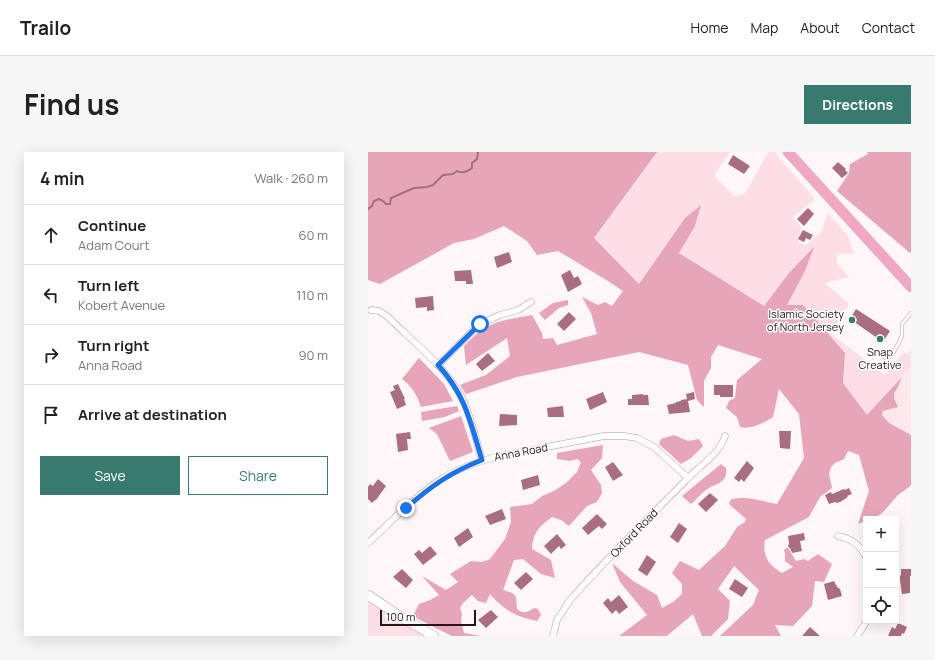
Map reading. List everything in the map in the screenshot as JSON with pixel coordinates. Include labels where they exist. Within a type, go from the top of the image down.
[{"type":"main road","points":[[788,152],[911,287]]},
{"type":"street","points":[[438,365],[480,324],[500,314],[518,310],[531,302]]},
{"type":"street","points":[[371,310],[379,311],[387,316],[438,365],[453,383],[464,402],[482,460]]},
{"type":"street","name":"Anna Road","points":[[368,543],[436,483],[458,470],[482,460],[599,437],[620,435],[636,438],[654,447],[688,478]]},
{"type":"street","name":"Oxford Road","points":[[552,636],[557,620],[570,600],[723,444],[725,436]]},
{"type":"street","points":[[838,536],[849,538],[854,541],[863,552]]},
{"type":"street","points":[[368,595],[401,617],[434,636]]},
{"type":"street","points":[[857,636],[865,624]]},
{"type":"lane","points":[[884,357],[890,357],[899,343],[902,335],[902,324],[911,315]]},
{"type":"shaded area","points":[[368,152],[657,152],[594,238],[639,284],[685,218],[701,205],[695,226],[679,253],[764,306],[789,273],[814,247],[805,271],[787,305],[803,305],[845,353],[843,383],[867,415],[902,377],[894,393],[894,398],[898,407],[883,411],[882,415],[889,423],[911,435],[911,485],[898,495],[881,514],[878,516],[863,516],[863,522],[858,524],[869,491],[859,455],[848,451],[844,459],[835,463],[831,467],[829,474],[832,488],[820,497],[809,517],[765,540],[764,546],[768,560],[773,567],[782,573],[793,567],[785,561],[784,550],[786,548],[788,548],[796,561],[804,559],[808,561],[818,554],[832,564],[824,582],[815,581],[812,606],[793,626],[775,625],[781,636],[720,636],[753,605],[759,590],[734,566],[718,589],[730,601],[728,619],[711,636],[702,636],[693,614],[667,636],[619,636],[647,615],[620,582],[612,563],[633,581],[657,595],[662,608],[673,602],[682,594],[682,584],[672,573],[680,561],[699,570],[725,546],[737,527],[745,522],[746,519],[730,505],[729,502],[732,499],[749,498],[777,504],[804,458],[799,414],[779,389],[773,417],[762,424],[749,428],[740,427],[737,417],[726,408],[729,401],[735,398],[737,380],[762,359],[718,345],[711,357],[711,368],[704,381],[704,407],[697,400],[688,365],[639,352],[517,377],[466,394],[460,385],[486,375],[510,356],[507,338],[466,365],[464,346],[480,331],[495,323],[532,315],[542,333],[543,339],[553,338],[557,345],[597,334],[591,313],[582,297],[598,305],[605,302],[612,306],[623,291],[558,251],[537,255],[527,241],[504,226],[474,239],[454,243],[380,284],[368,280]]},
{"type":"shaded area","points":[[657,152],[730,152],[714,176],[734,196],[739,196],[746,192],[768,152],[774,152],[815,199],[793,217],[801,227],[798,243],[806,245],[821,232],[828,213],[848,236],[854,254],[837,253],[837,264],[849,277],[825,283],[849,304],[831,334],[885,375],[903,353],[908,354],[911,350],[911,366],[867,416],[843,383],[845,353],[787,305],[805,271],[789,273],[764,306],[679,253],[695,226],[701,206],[685,218],[639,284],[594,238]]},
{"type":"shaded area","points":[[867,152],[911,152],[910,253],[837,191],[849,173],[850,164],[868,154]]},
{"type":"shaded area","points":[[568,300],[568,305],[559,308],[545,320],[539,313],[553,303]]},
{"type":"shaded area","points":[[419,358],[444,384],[453,401],[421,407],[414,391],[402,379]]},
{"type":"shaded area","points":[[911,366],[911,435],[889,423],[882,415],[883,411],[895,408],[897,403],[894,398],[894,392],[902,377]]},
{"type":"shaded area","points":[[457,406],[459,411],[445,417],[422,421],[421,412]]},
{"type":"shaded area","points":[[461,416],[473,452],[450,461],[437,434],[429,428]]},
{"type":"shaded area","points":[[674,435],[688,441],[699,439],[703,446],[691,458],[681,464],[659,444],[661,439]]},
{"type":"shaded area","points":[[603,445],[602,458],[591,470],[601,485],[602,493],[597,502],[587,506],[569,526],[561,520],[552,517],[540,527],[535,534],[532,549],[551,560],[555,578],[541,574],[523,559],[514,560],[503,590],[515,595],[517,609],[519,611],[525,612],[534,608],[538,609],[541,615],[537,621],[517,615],[505,609],[490,594],[486,603],[478,601],[472,595],[460,608],[464,633],[481,636],[452,636],[412,616],[419,604],[439,595],[422,576],[446,590],[458,582],[450,574],[471,561],[482,562],[490,559],[505,539],[511,522],[510,507],[532,504],[542,496],[554,491],[566,483],[577,472],[581,462],[577,459],[570,461],[557,459],[557,453]]},
{"type":"shaded area","points":[[721,464],[726,468],[726,473],[722,481],[706,490],[691,504],[682,496]]},
{"type":"shaded area","points":[[368,600],[425,636],[368,636]]},
{"type":"building","points":[[733,155],[750,166],[744,174],[728,164]]},
{"type":"building","points":[[838,162],[846,169],[845,170],[848,173],[842,178],[832,168]]},
{"type":"building","points":[[808,208],[814,214],[804,226],[797,219]]},
{"type":"building","points":[[803,230],[813,235],[810,240],[806,238],[804,242],[798,239]]},
{"type":"building","points":[[509,252],[512,262],[497,268],[494,257]]},
{"type":"building","points":[[471,270],[473,284],[466,284],[466,281],[455,281],[454,271]]},
{"type":"building","points":[[570,270],[574,278],[578,276],[582,284],[568,292],[561,275]]},
{"type":"building","points":[[433,296],[434,310],[427,311],[427,307],[416,308],[415,298]]},
{"type":"building","points":[[856,309],[890,331],[883,342],[850,319]]},
{"type":"building","points":[[569,312],[576,319],[564,331],[557,324]]},
{"type":"building","points":[[488,353],[495,361],[482,371],[476,364]]},
{"type":"building","points":[[398,384],[405,399],[406,405],[397,409],[390,392],[395,390],[393,386]]},
{"type":"building","points":[[714,385],[733,385],[733,397],[720,397],[720,395],[714,395]]},
{"type":"building","points":[[603,392],[607,402],[590,410],[586,399]]},
{"type":"building","points":[[694,392],[695,399],[688,401],[690,412],[669,414],[667,405],[687,399],[686,394]]},
{"type":"building","points":[[632,395],[648,395],[649,405],[628,405],[628,399],[632,399]]},
{"type":"building","points":[[563,406],[564,417],[548,417],[547,408]]},
{"type":"building","points":[[500,414],[517,415],[517,425],[499,426]]},
{"type":"building","points":[[779,431],[791,431],[790,449],[780,448]]},
{"type":"building","points":[[410,432],[411,439],[407,439],[408,450],[398,452],[396,434]]},
{"type":"building","points":[[747,461],[754,468],[744,482],[741,479],[739,482],[734,478]]},
{"type":"building","points":[[613,462],[623,475],[613,481],[605,467]]},
{"type":"building","points":[[538,475],[540,485],[523,490],[521,480]]},
{"type":"building","points":[[378,479],[386,486],[372,503],[368,499],[368,487],[370,484],[373,486]]},
{"type":"building","points":[[849,488],[852,494],[840,502],[829,504],[825,495]]},
{"type":"building","points":[[710,493],[718,500],[706,512],[698,504]]},
{"type":"building","points":[[502,509],[506,519],[490,525],[485,516]]},
{"type":"building","points":[[597,514],[607,524],[602,529],[599,526],[588,535],[582,528]]},
{"type":"building","points":[[679,523],[687,529],[678,543],[670,537]]},
{"type":"building","points":[[468,528],[473,537],[459,547],[454,538]]},
{"type":"building","points":[[804,533],[805,540],[800,541],[802,551],[792,553],[788,547],[788,536]]},
{"type":"building","points":[[557,534],[566,545],[561,549],[559,546],[551,554],[544,546]]},
{"type":"building","points":[[430,546],[437,554],[423,565],[414,554],[419,550],[422,553]]},
{"type":"building","points":[[647,555],[656,562],[647,576],[638,570]]},
{"type":"building","points":[[402,569],[413,580],[406,588],[393,577]]},
{"type":"building","points":[[901,569],[911,569],[910,593],[902,594],[900,580]]},
{"type":"building","points":[[526,572],[533,579],[521,590],[514,583]]},
{"type":"building","points":[[735,579],[748,588],[742,597],[729,589]]},
{"type":"building","points":[[834,581],[840,589],[842,596],[828,600],[824,584]]},
{"type":"building","points":[[619,595],[628,607],[619,614],[616,610],[612,614],[603,603],[608,598],[611,602]]},
{"type":"building","points":[[491,610],[498,617],[486,628],[478,620]]},
{"type":"building","points":[[899,623],[907,627],[904,634],[902,633],[901,636],[888,636],[892,627],[895,629]]},
{"type":"building","points":[[810,627],[820,636],[802,636]]},
{"type":"waterway","points":[[368,209],[372,206],[374,201],[379,199],[386,204],[390,204],[391,198],[414,188],[433,185],[443,175],[453,174],[457,171],[463,172],[469,170],[472,168],[472,163],[477,159],[478,152]]},
{"type":"place","name":"Islamic Society of North Jersey","points":[[852,320]]},
{"type":"place","name":"Snap Creative","points":[[880,339]]},
{"type":"route","points":[[406,508],[428,489],[444,478],[458,470],[482,460],[464,402],[453,383],[438,365],[480,324]]}]
